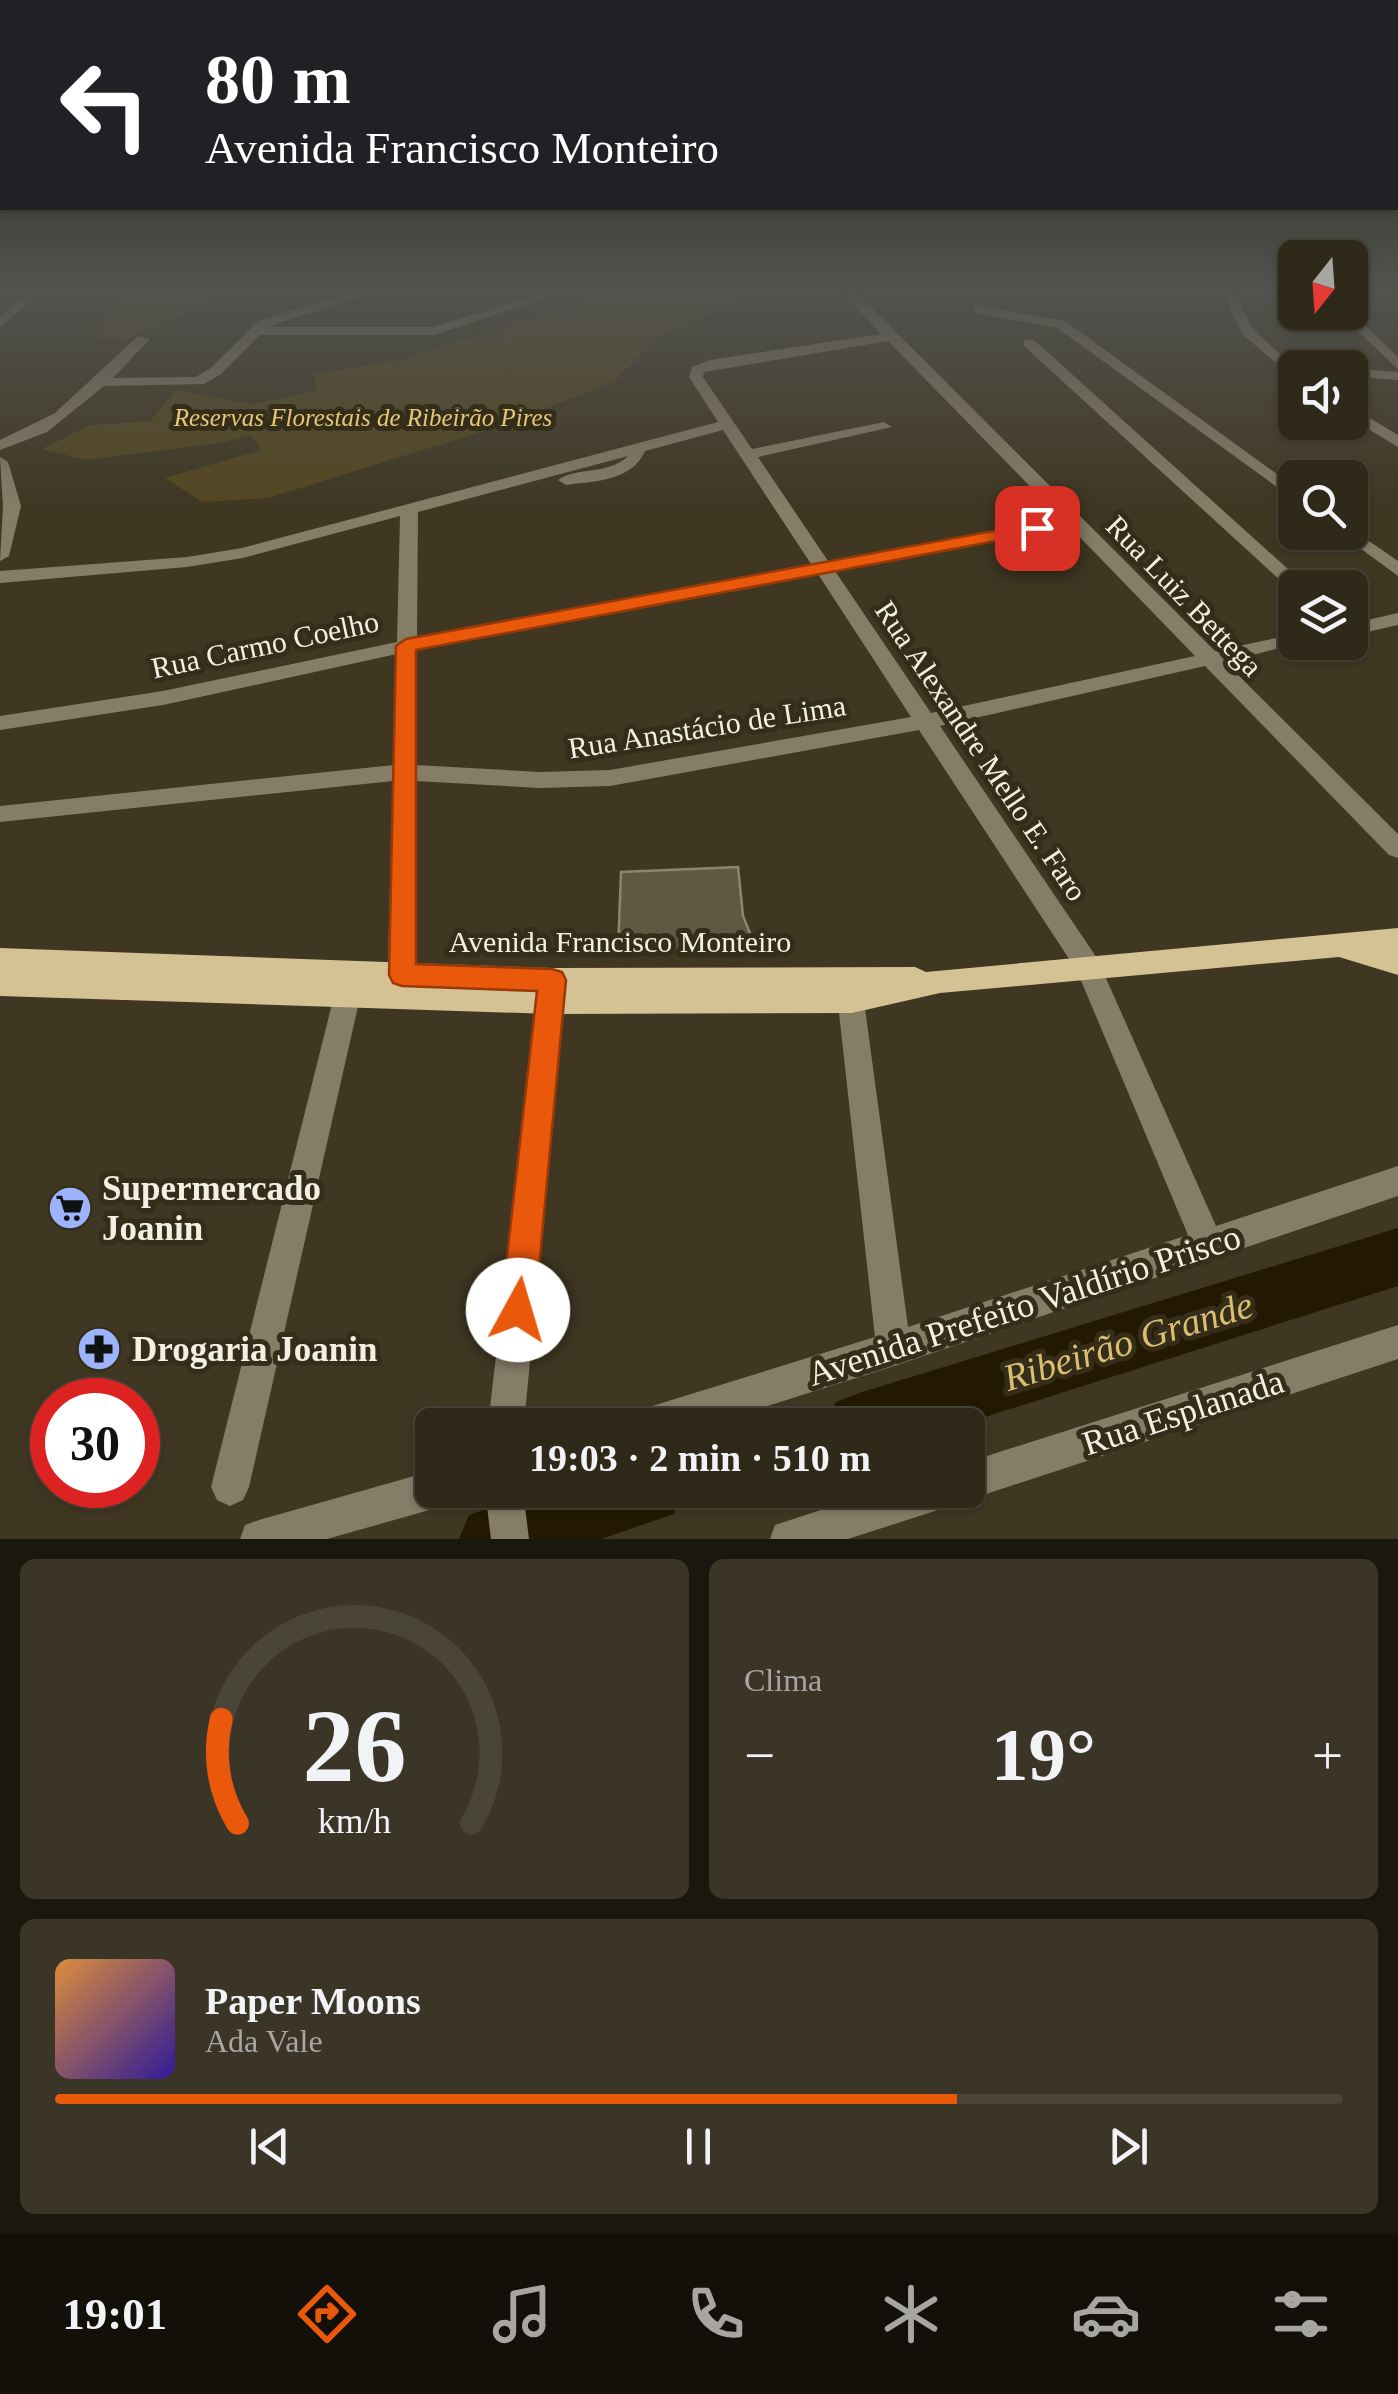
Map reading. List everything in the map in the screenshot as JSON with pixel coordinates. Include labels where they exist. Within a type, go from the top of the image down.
[{"type":"main road","name":"Avenida Francisco Monteiro","points":[[0,960],[401,986],[551,991],[849,989],[1398,940]]},
{"type":"main road","points":[[1327,945],[1398,962]]},
{"type":"main road","name":"Avenida Francisco Monteiro","points":[[0,984],[350,984]]},
{"type":"street","points":[[0,445],[44,428],[119,364]]},
{"type":"street","points":[[101,382],[199,380],[223,364]]},
{"type":"street","name":"Rua Alexandre Mello E. Faro","points":[[733,364],[698,370],[698,382],[1088,966],[1208,1245]]},
{"type":"street","name":"Rua Luiz Bettega","points":[[919,364],[1204,658],[1398,850]]},
{"type":"street","points":[[1052,364],[1280,570]]},
{"type":"street","points":[[1117,364],[1278,482]]},
{"type":"street","points":[[1368,374],[1398,376]]},
{"type":"street","points":[[1368,423],[1398,442]]},
{"type":"street","points":[[0,577],[218,558],[724,425]]},
{"type":"street","points":[[746,455],[884,427]]},
{"type":"street","points":[[0,462],[12,506],[1,550]]},
{"type":"street","points":[[401,986],[409,510]]},
{"type":"street","name":"Rua Carmo Coelho","points":[[0,723],[163,698],[406,646],[1073,521]]},
{"type":"street","points":[[1368,548],[1398,570]]},
{"type":"street","points":[[1368,626],[1398,619]]},
{"type":"street","name":"Rua Anastácio de Lima","points":[[0,814],[403,772],[540,780],[610,778],[924,722],[1278,643]]},
{"type":"street","points":[[230,1487],[350,984]]},
{"type":"street","points":[[849,989],[894,1349]]},
{"type":"street","points":[[508,1408],[551,991]]},
{"type":"street","name":"Avenida Prefeito Valdírio Prisco","points":[[704,1408],[894,1349],[1398,1181]]},
{"type":"street","name":"Rua Esplanada","points":[[985,1476],[1398,1342]]},
{"type":"street","points":[[259,1539],[415,1495]]},
{"type":"street","points":[[790,1539],[886,1508]]},
{"type":"green space","name":"Reservas Florestais de Ribeirão Pires","points":[[374,364],[632,364],[614,382],[500,426],[268,498],[202,502],[165,478],[262,450],[250,435],[220,443],[86,460],[42,449],[90,425],[150,421],[176,390],[253,404],[316,391],[314,374]]},
{"type":"building","points":[[738,867],[743,916],[755,945],[618,951],[621,872]]},
{"type":"waterway","name":"Ribeirão Grande","points":[[914,1408],[1398,1257]]},
{"type":"waterway","name":"Ribeirão Grande","points":[[493,1539],[592,1508]]},
{"type":"place","name":"Supermercado Joanin","points":[[70,1208]]},
{"type":"place","name":"Drogaria Joanin","points":[[99,1349]]},
{"type":"route","points":[[518,1310],[552,980],[402,975],[406,646],[1037,528]]}]
